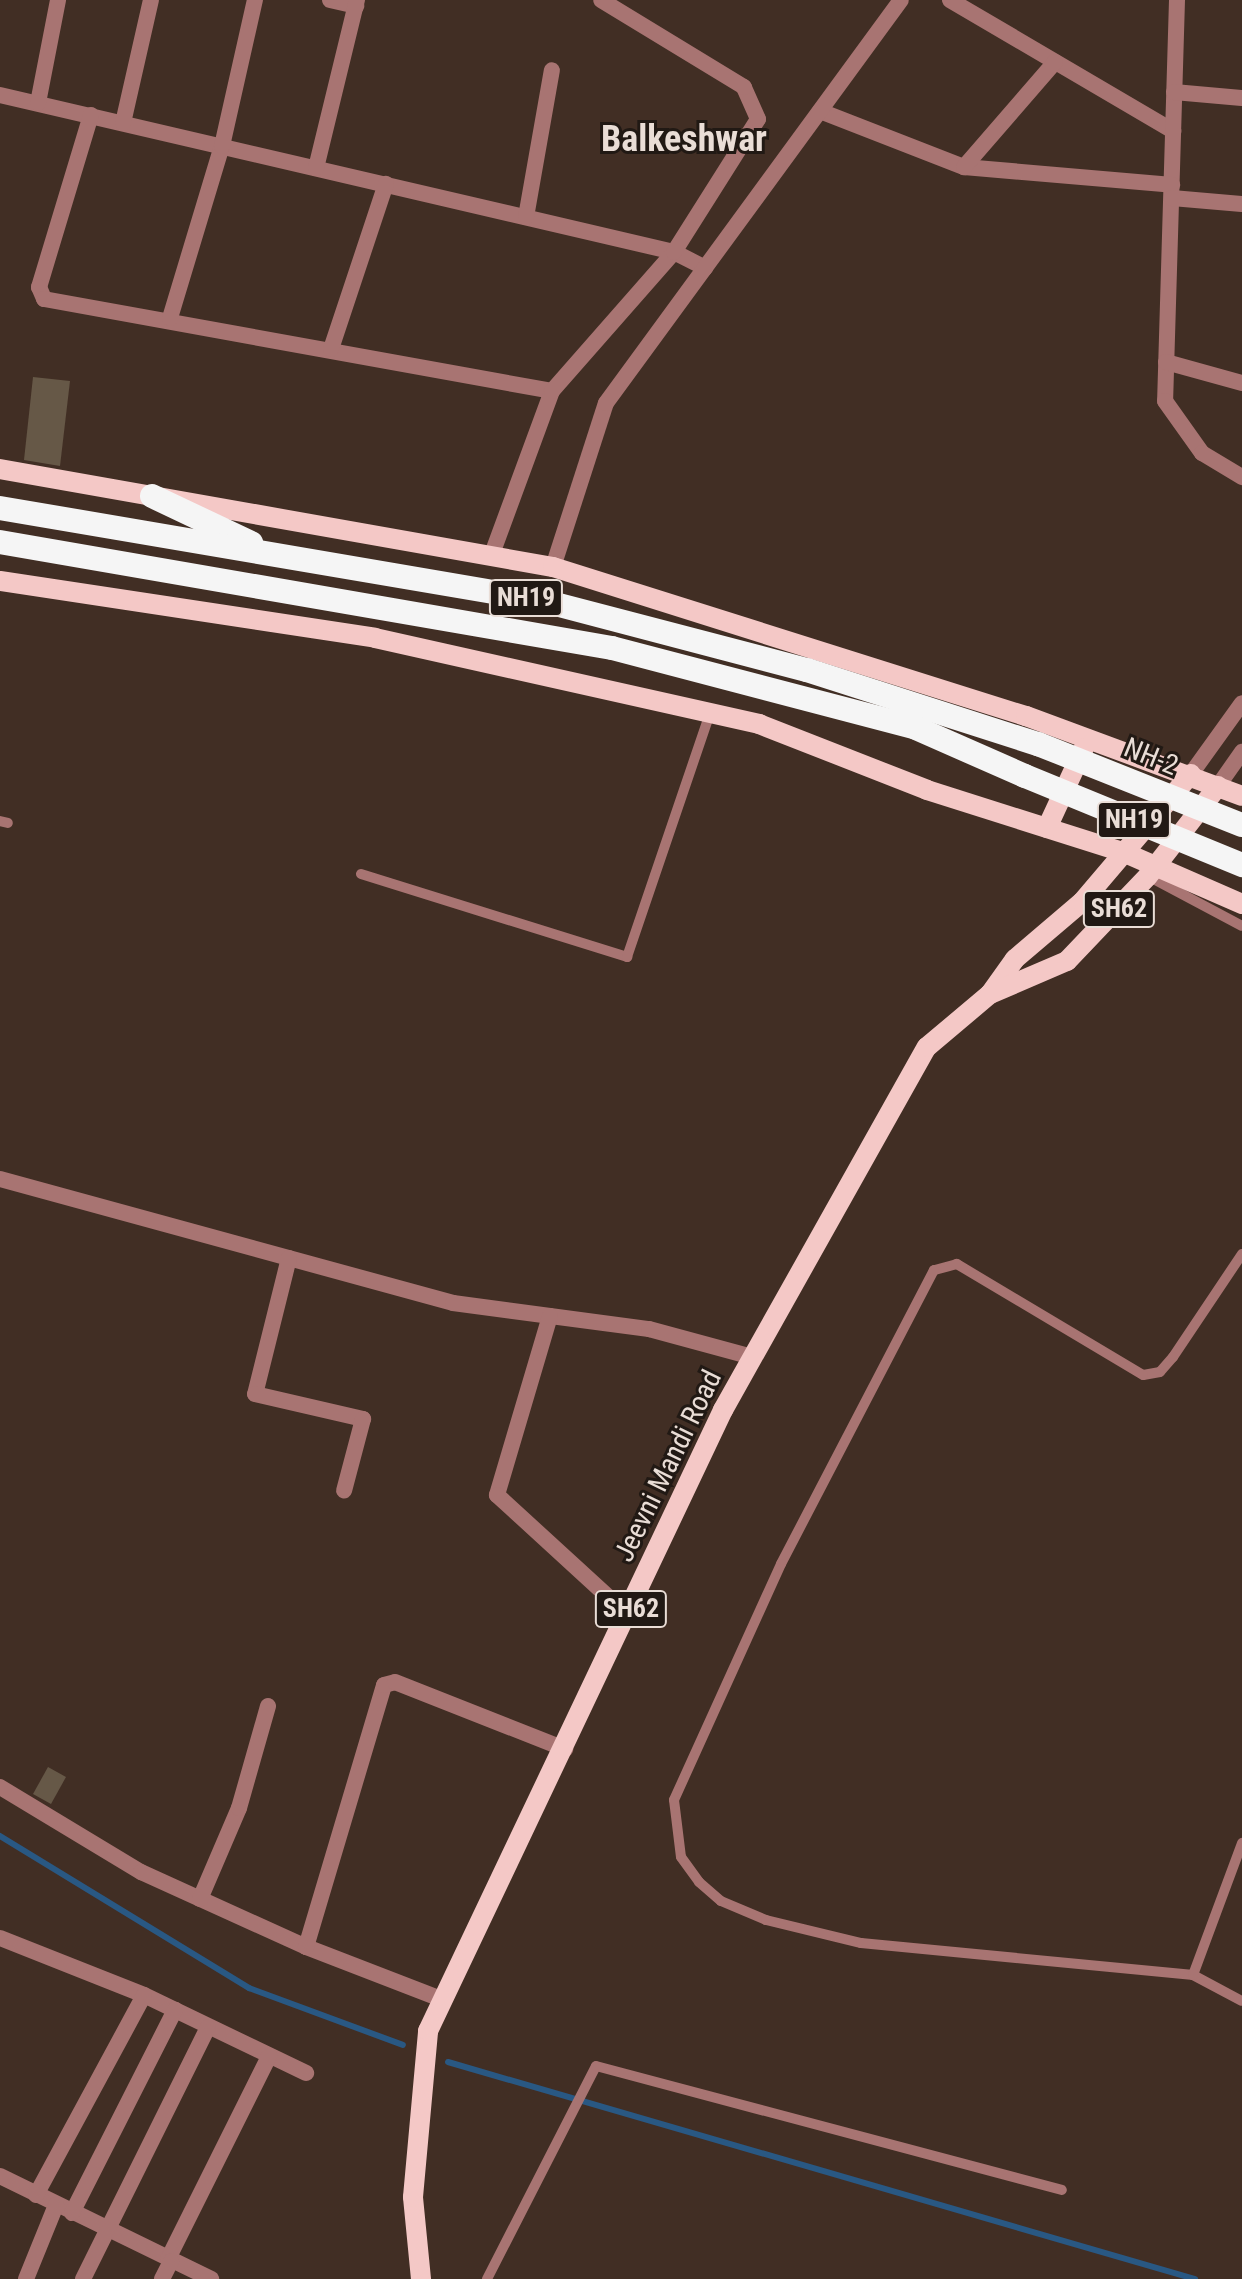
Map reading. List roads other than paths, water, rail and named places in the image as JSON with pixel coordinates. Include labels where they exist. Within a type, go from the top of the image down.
[{"type":"highway","points":[[152,496],[279,556]]},
{"type":"highway","name":"NH19","points":[[0,508],[279,556]]},
{"type":"highway","name":"NH19","points":[[0,542],[612,648],[916,728],[1242,865]]},
{"type":"highway","name":"NH-2","points":[[279,556],[540,600],[807,670],[1038,744],[1242,825]]},
{"type":"main road","points":[[0,469],[553,567],[1089,738],[1191,774],[1242,796]]},
{"type":"main road","points":[[0,581],[375,638],[709,716],[759,724],[1047,828],[1123,852],[1152,871],[1242,904]]},
{"type":"main road","points":[[1047,828],[1089,738]]},
{"type":"main road","name":"Jeevni Mandi Road","points":[[421,2279],[415,2162],[428,2031],[752,1357],[927,1047],[990,994],[1123,852],[1191,774]]},
{"type":"main road","name":"Jeevni Mandi Road","points":[[990,994],[1067,961],[1152,871],[1218,786]]},
{"type":"street","points":[[38,103],[58,0]]},
{"type":"street","points":[[123,123],[151,0]]},
{"type":"street","points":[[170,318],[222,146],[255,0]]},
{"type":"street","points":[[316,168],[356,3],[330,0]]},
{"type":"street","points":[[492,554],[552,391],[674,252],[757,125],[757,106],[744,87],[601,0]]},
{"type":"street","points":[[553,567],[606,403],[901,0]]},
{"type":"street","points":[[950,0],[1173,131]]},
{"type":"street","points":[[1177,0],[1166,362],[1169,416],[1202,453],[1242,477]]},
{"type":"street","points":[[964,167],[1055,62]]},
{"type":"street","points":[[526,217],[552,70]]},
{"type":"street","points":[[1174,92],[1242,98]]},
{"type":"street","points":[[0,95],[674,252],[705,268]]},
{"type":"street","points":[[820,111],[964,167],[1172,191],[1242,204]]},
{"type":"street","points":[[91,115],[39,293],[552,391]]},
{"type":"street","points":[[331,349],[386,184]]},
{"type":"street","points":[[1166,362],[1242,383]]},
{"type":"street","points":[[1191,774],[1242,703]]},
{"type":"street","points":[[1218,786],[1242,752]]},
{"type":"street","points":[[0,1179],[453,1303],[649,1329],[752,1357]]},
{"type":"street","points":[[289,1258],[255,1394],[363,1419],[344,1491]]},
{"type":"street","points":[[550,1316],[497,1495],[628,1615]]},
{"type":"street","points":[[306,1947],[388,1681],[565,1749]]},
{"type":"street","points":[[200,1899],[239,1808],[268,1706]]},
{"type":"street","points":[[0,1787],[200,1899],[306,1947],[441,1999]]},
{"type":"street","points":[[0,1938],[144,1995],[306,2073]]},
{"type":"street","points":[[36,2195],[144,1995]]},
{"type":"street","points":[[72,2213],[175,2010]]},
{"type":"street","points":[[83,2279],[208,2027]]},
{"type":"street","points":[[162,2279],[269,2056]]},
{"type":"street","points":[[0,2176],[211,2279]]},
{"type":"street","points":[[26,2279],[56,2205]]},
{"type":"lane","points":[[361,874],[627,957],[709,716]]},
{"type":"lane","points":[[1152,871],[1242,926]]},
{"type":"lane","points":[[1242,1254],[1173,1357],[1160,1372],[1143,1375],[1114,1364],[957,1264],[934,1270],[781,1564],[674,1800],[681,1857],[699,1882],[721,1901],[766,1920],[861,1943],[1193,1975],[1242,2001]]},
{"type":"lane","points":[[1193,1975],[1242,1843]]},
{"type":"lane","points":[[487,2279],[587,2073],[609,2066],[1062,2190]]},
{"type":"waterway","points":[[0,1836],[249,1988],[403,2045]]},
{"type":"waterway","points":[[448,2062],[1195,2279]]},
{"type":"district","name":"Balkeshwar","points":[[684,140]]}]
